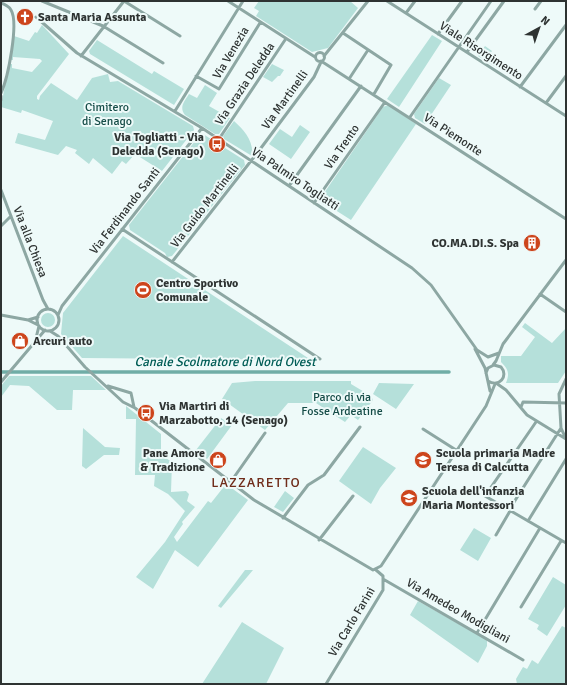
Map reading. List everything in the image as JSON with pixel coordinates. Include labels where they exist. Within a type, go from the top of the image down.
[{"type":"street","points":[[42,1],[104,27],[163,63]]},
{"type":"street","points":[[81,56],[124,1],[180,36]]},
{"type":"street","points":[[228,1],[285,40],[318,59]]},
{"type":"street","points":[[175,111],[243,1]]},
{"type":"street","points":[[318,59],[329,50],[368,1]]},
{"type":"street","name":"Viale Risorgimento","points":[[387,1],[566,116]]},
{"type":"street","points":[[406,13],[415,1]]},
{"type":"street","points":[[438,34],[462,1]]},
{"type":"street","points":[[410,117],[458,46],[491,1]]},
{"type":"street","points":[[467,52],[504,1]]},
{"type":"street","points":[[535,9],[542,1]]},
{"type":"street","points":[[1,2],[11,10],[15,20],[1,93]]},
{"type":"street","points":[[54,6],[56,2]]},
{"type":"street","name":"Via Palmiro Togliatti","points":[[36,17],[81,56],[202,128],[421,275],[436,293],[473,345],[482,354],[488,357],[499,353]]},
{"type":"street","name":"Via Venezia","points":[[196,76],[219,89],[260,23]]},
{"type":"street","points":[[520,87],[566,25]]},
{"type":"street","points":[[343,33],[391,65],[374,94]]},
{"type":"street","name":"Via Grazia Deledda","points":[[219,139],[285,40]]},
{"type":"street","points":[[87,50],[87,59]]},
{"type":"street","points":[[349,79],[368,50]]},
{"type":"street","points":[[318,59],[324,55]]},
{"type":"street","points":[[324,55],[328,67]]},
{"type":"street","name":"Via Piemonte","points":[[318,59],[328,67],[374,94],[566,219]]},
{"type":"street","name":"Via Martinelli","points":[[251,161],[318,69],[318,59]]},
{"type":"street","name":"Via Martinelli","points":[[318,69],[328,67]]},
{"type":"street","points":[[1,75],[5,77]]},
{"type":"street","points":[[546,103],[566,76]]},
{"type":"street","points":[[289,186],[361,86]]},
{"type":"street","name":"Via Trento","points":[[314,203],[385,102]]},
{"type":"street","name":"Via Ferdinando Santi","points":[[58,315],[62,306],[202,128]]},
{"type":"street","name":"Via Guido Martinelli","points":[[172,262],[251,161]]},
{"type":"street","name":"Via alla Chiesa","points":[[1,190],[43,300],[48,309]]},
{"type":"street","points":[[1,226],[11,216]]},
{"type":"street","points":[[122,229],[320,359]]},
{"type":"street","points":[[506,390],[503,379],[504,372],[500,367],[498,358],[499,353],[540,294],[566,260]]},
{"type":"street","points":[[540,294],[566,312]]},
{"type":"street","name":"Via alla Chiesa","points":[[42,311],[43,300]]},
{"type":"street","name":"Via Ferdinando Santi","points":[[53,311],[62,306]]},
{"type":"street","points":[[28,320],[38,317],[42,311],[48,309],[53,311],[58,315],[59,321],[56,327],[50,331]]},
{"type":"street","points":[[1,315],[28,320],[58,336],[85,367],[122,399],[124,403],[128,403],[135,408],[230,482],[283,518],[319,540],[368,568],[376,570],[381,566],[486,406],[495,383],[503,379]]},
{"type":"street","points":[[34,341],[39,326],[38,317]]},
{"type":"street","points":[[56,327],[58,336]]},
{"type":"street","points":[[1,382],[34,341],[45,330]]},
{"type":"street","name":"Via Palmiro Togliatti","points":[[473,345],[486,373]]},
{"type":"street","points":[[490,393],[486,373],[498,358]]},
{"type":"street","points":[[482,365],[500,367]]},
{"type":"street","points":[[566,379],[560,391],[561,428],[566,439]]},
{"type":"street","points":[[488,381],[495,383],[506,390],[520,407],[536,422],[566,439]]},
{"type":"street","points":[[106,385],[125,393],[132,394],[132,401],[135,408]]},
{"type":"street","points":[[122,399],[125,393]]},
{"type":"street","points":[[514,398],[523,402],[566,403]]},
{"type":"street","points":[[128,403],[132,401]]},
{"type":"street","points":[[520,407],[523,402]]},
{"type":"street","points":[[536,422],[485,496],[566,543]]},
{"type":"street","points":[[283,518],[308,485],[324,475],[360,427]]},
{"type":"street","points":[[496,534],[561,428]]},
{"type":"street","points":[[423,429],[456,450]]},
{"type":"street","points":[[230,482],[265,433]]},
{"type":"street","points":[[528,521],[566,459]]},
{"type":"street","points":[[319,540],[353,496]]},
{"type":"street","points":[[477,633],[540,528]]},
{"type":"street","points":[[521,607],[561,541]]},
{"type":"street","name":"Via Carlo Farini","points":[[326,684],[382,592],[384,587],[383,579],[376,570]]},
{"type":"street","name":"Via Amedeo Modigliani","points":[[383,579],[523,660]]},
{"type":"green space","points":[[259,1],[350,1],[358,8],[328,48],[312,52],[256,16],[259,11],[254,8]]},
{"type":"green space","name":"Cimitero di Senago","points":[[42,25],[69,54],[37,96],[37,99],[39,100],[40,96],[51,83],[77,100],[92,78],[108,74],[110,82],[118,81],[193,126],[194,130],[162,171],[135,154],[126,164],[122,161],[112,174],[93,158],[89,164],[75,153],[77,150],[66,146],[58,155],[15,143],[18,133],[45,140],[53,121],[22,110],[21,113],[1,107],[9,64],[12,64],[12,68],[32,72],[42,61],[40,59],[13,57],[13,60],[10,60],[14,36],[29,41]]},
{"type":"green space","points":[[432,35],[442,41],[399,107],[387,99]]},
{"type":"green space","points":[[97,40],[152,74],[154,71],[184,89],[174,105],[90,54],[89,51]]},
{"type":"green space","points":[[485,46],[492,51],[488,56],[500,64],[501,63],[499,69],[478,56]]},
{"type":"green space","points":[[272,64],[284,70],[280,76],[272,82],[263,77]]},
{"type":"green space","points":[[439,78],[451,85],[425,124],[415,118],[414,114]]},
{"type":"green space","points":[[205,85],[217,93],[209,106],[230,118],[219,134],[215,134],[185,115],[182,109],[183,104],[189,94],[197,98]]},
{"type":"green space","points":[[388,105],[416,124],[351,220],[329,206],[328,207],[321,203],[320,199],[383,107]]},
{"type":"green space","points":[[234,121],[248,136],[252,156],[224,139],[223,136]]},
{"type":"green space","points":[[300,125],[310,132],[291,159],[269,144],[280,129],[292,137]]},
{"type":"green space","points":[[203,134],[244,160],[245,165],[172,256],[167,257],[165,253],[130,230],[129,225],[199,136]]},
{"type":"green space","name":"Centro Sportivo Comunale","points":[[123,236],[308,358],[308,360],[82,358],[61,334],[63,313]]},
{"type":"green space","points":[[45,313],[51,313],[55,317],[55,323],[51,327],[45,327],[41,323],[41,317]]},
{"type":"green space","points":[[525,323],[552,343],[566,328],[566,371],[558,383],[506,383],[508,371],[501,362],[501,356],[521,356],[535,337],[522,327]]},
{"type":"green space","points":[[9,376],[91,376],[106,390],[73,390],[72,410],[57,410],[29,386],[10,385],[1,397],[1,386]]},
{"type":"green space","name":"Parco di via Fosse Ardeatine","points":[[255,381],[351,381],[351,384],[371,396],[373,400],[358,420],[351,415],[345,422],[316,403],[288,403],[265,430],[222,399],[232,383]]},
{"type":"green space","points":[[379,383],[414,384],[396,409],[373,394]]},
{"type":"green space","points":[[126,406],[161,434],[161,455],[172,462],[171,492],[186,491],[189,494],[187,501],[195,507],[182,522],[183,524],[174,537],[177,542],[208,501],[211,503],[226,484],[248,500],[198,567],[175,550],[153,589],[136,577],[165,542],[185,511],[168,494],[154,486],[155,475],[135,475],[136,419],[126,419]]},
{"type":"green space","points":[[221,418],[232,425],[207,459],[202,451],[200,453],[196,450]]},
{"type":"green space","points":[[83,428],[105,447],[120,448],[119,455],[104,455],[86,469],[82,466]]},
{"type":"green space","points":[[363,447],[396,468],[380,488],[371,504],[339,481]]},
{"type":"green space","points":[[285,491],[294,498],[283,512],[274,507]]},
{"type":"green space","points":[[474,528],[491,538],[478,561],[460,550]]},
{"type":"green space","points":[[245,570],[253,570],[221,608],[218,606]]},
{"type":"green space","points":[[553,577],[566,585],[566,605],[547,636],[537,629],[539,625],[528,619]]},
{"type":"green space","points":[[418,601],[487,640],[487,646],[478,663],[410,615]]},
{"type":"green space","points":[[242,622],[284,648],[266,684],[202,684]]},
{"type":"green space","points":[[562,626],[566,628],[566,684],[517,684],[516,679],[523,667],[527,669],[532,660],[538,664]]},
{"type":"waterway","name":"Canale Scolmatore di Nord Ovest","points":[[1,372],[449,372]]},
{"type":"place","name":"Santa Maria Assunta","points":[[25,17]]},
{"type":"place","name":"Via Togliatti - Via Deledda (Senago)","points":[[217,144]]},
{"type":"place","name":"CO.MA.DI.S. Spa","points":[[532,243]]},
{"type":"place","name":"Centro Sportivo Comunale","points":[[143,290]]},
{"type":"place","name":"Arcuri auto","points":[[20,341]]},
{"type":"place","name":"Via Martiri di Marzabotto, 14 (Senago)","points":[[146,413]]},
{"type":"place","name":"Pane Amore & Tradizione","points":[[218,460]]},
{"type":"place","name":"Scuola primaria Madre Teresa di Calcutta","points":[[423,460]]},
{"type":"place","name":"Scuola dell'infanzia Maria Montessori","points":[[409,498]]},
{"type":"district","name":"LAZZARETTO","points":[[256,482]]}]
